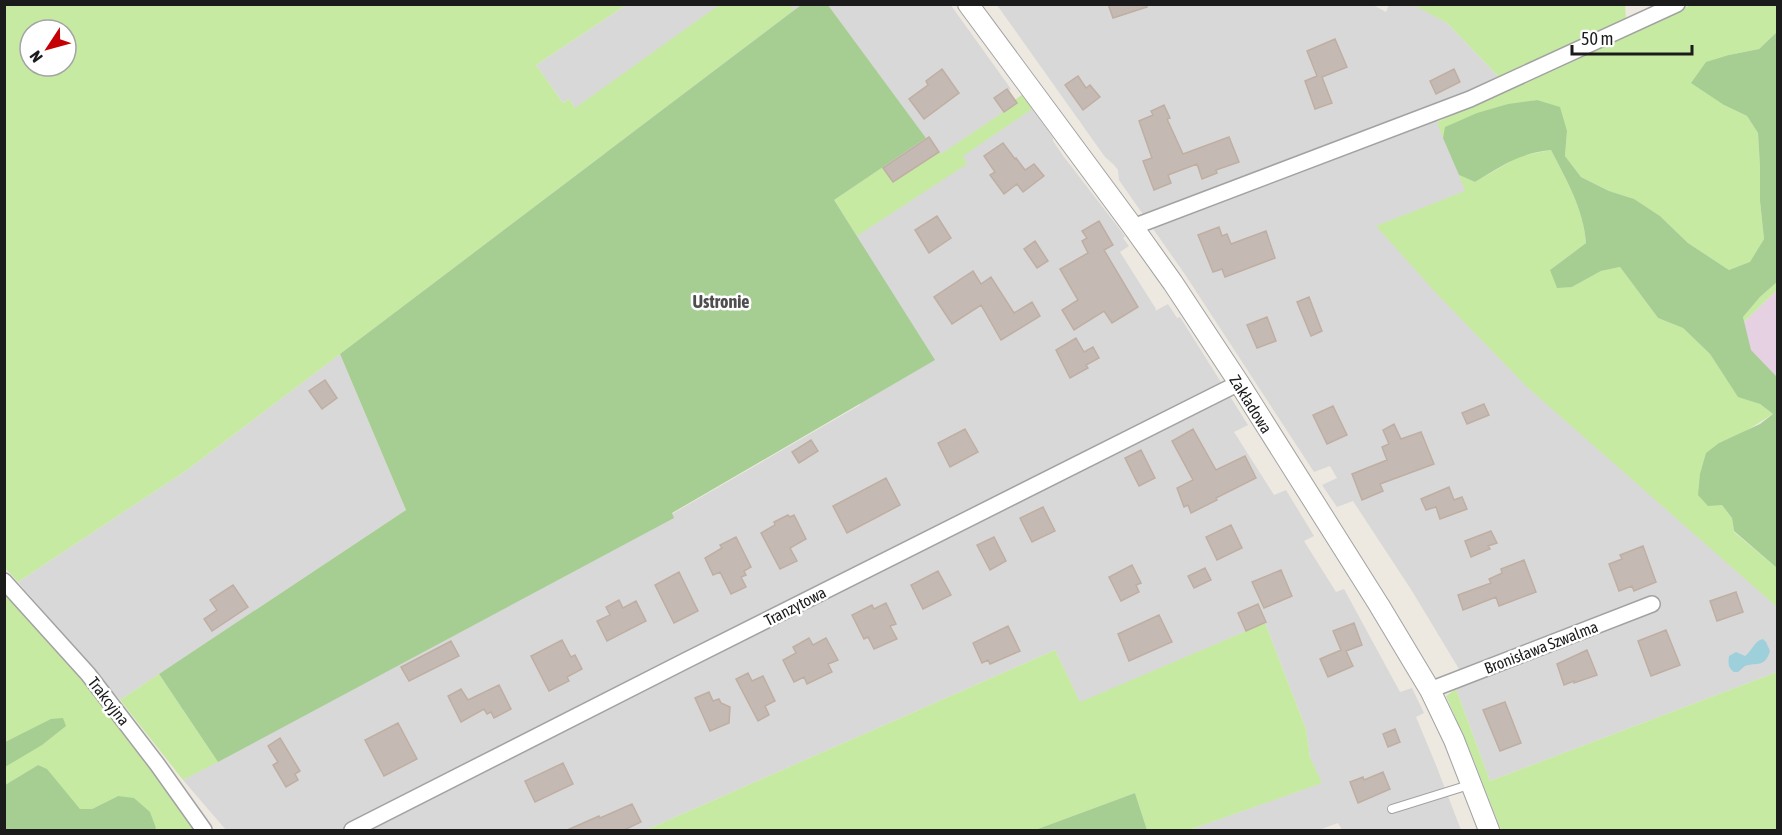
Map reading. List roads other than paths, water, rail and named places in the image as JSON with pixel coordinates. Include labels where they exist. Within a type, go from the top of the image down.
[{"type":"street","name":"Zakładowa","points":[[968,4],[1133,227],[1239,383],[1430,690],[1454,740],[1489,831]]},
{"type":"street","points":[[1133,227],[1470,99],[1677,4]]},
{"type":"street","name":"Tranzytowa","points":[[352,831],[1239,383]]},
{"type":"street","name":"Trakcyjna","points":[[4,581],[88,674],[157,764],[204,831]]},
{"type":"street","name":"Bronisława Szwalma","points":[[1430,690],[1652,603]]},
{"type":"lane","points":[[1392,809],[1471,784]]},
{"type":"water","points":[[1763,639],[1770,651],[1766,660],[1734,672],[1729,665],[1729,656],[1736,652],[1745,656],[1757,642]]},
{"type":"district","name":"Ustronie","points":[[721,301]]}]
